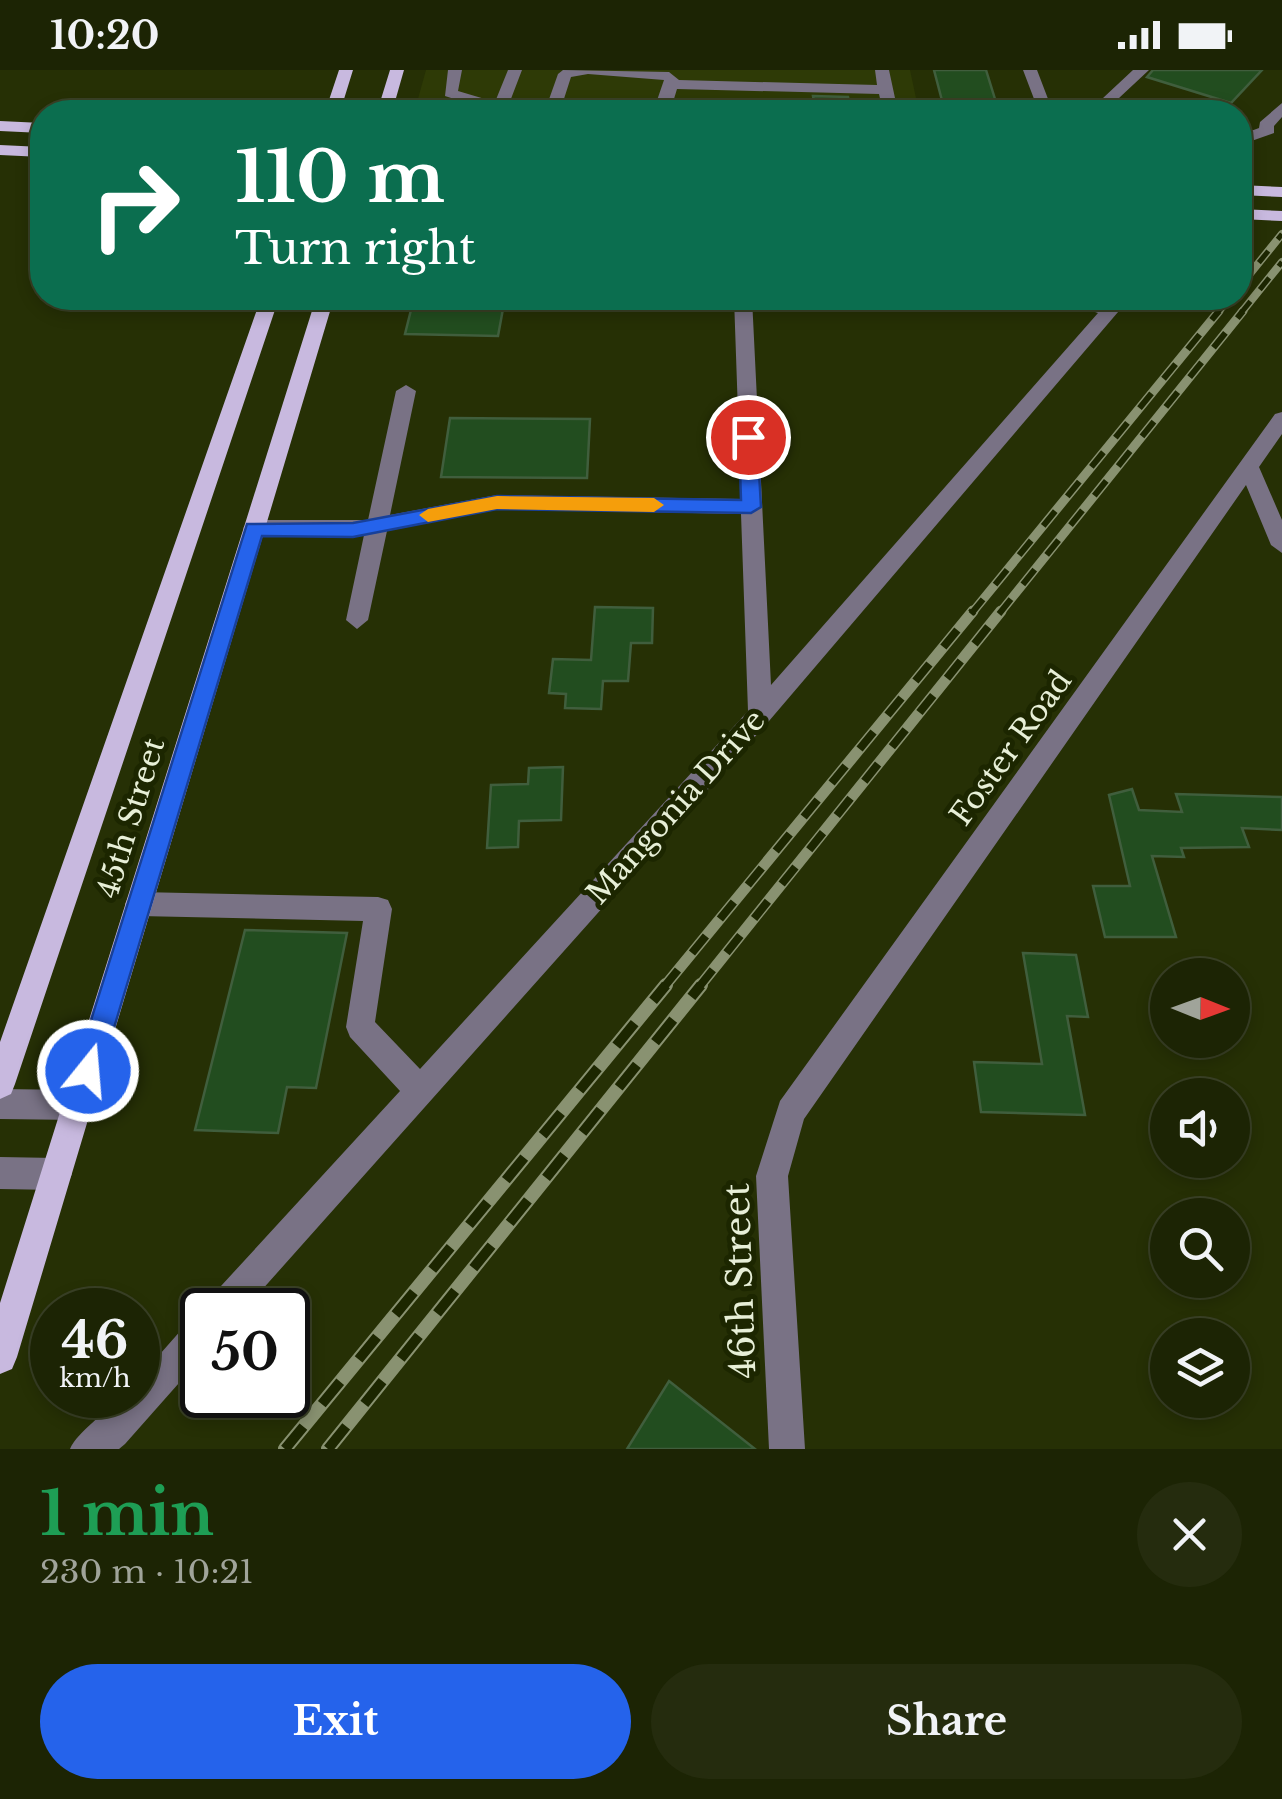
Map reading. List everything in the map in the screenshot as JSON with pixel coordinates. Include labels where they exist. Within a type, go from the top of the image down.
[{"type":"main road","points":[[336,100],[346,70]]},
{"type":"main road","points":[[388,100],[398,70]]},
{"type":"main road","points":[[0,126],[30,127]]},
{"type":"main road","points":[[0,150],[30,151]]},
{"type":"main road","points":[[1252,191],[1282,192]]},
{"type":"main road","points":[[1252,215],[1282,216]]},
{"type":"main road","name":"45th Street","points":[[0,1084],[266,310]]},
{"type":"main road","name":"45th Street","points":[[0,1357],[321,310]]},
{"type":"street","points":[[455,70],[450,93],[471,100]]},
{"type":"street","points":[[504,100],[515,70]]},
{"type":"street","points":[[727,100],[728,70]]},
{"type":"street","points":[[882,70],[888,100]]},
{"type":"street","points":[[1030,70],[1041,100]]},
{"type":"street","points":[[1108,100],[1142,70]]},
{"type":"street","points":[[556,100],[564,74],[574,71],[662,74],[672,78],[667,100]]},
{"type":"street","points":[[670,84],[797,96],[886,90]]},
{"type":"street","points":[[1252,128],[1266,125],[1282,108]]},
{"type":"street","points":[[1252,136],[1268,130],[1266,125]]},
{"type":"street","points":[[743,310],[760,714]]},
{"type":"street","name":"Mangonia Drive","points":[[242,1288],[760,714],[1110,310]]},
{"type":"street","points":[[357,620],[406,391]]},
{"type":"street","name":"Foster Road","points":[[790,1112],[1282,420]]},
{"type":"street","points":[[1250,470],[1282,545]]},
{"type":"street","points":[[254,528],[353,530],[497,502],[751,507]]},
{"type":"street","points":[[139,904],[378,908],[360,1027],[420,1091]]},
{"type":"street","points":[[0,1104],[78,1105]]},
{"type":"street","name":"46th Street","points":[[787,1449],[772,1176],[790,1112]]},
{"type":"street","points":[[0,1173],[56,1174]]},
{"type":"street","points":[[88,1449],[112,1432],[180,1356]]},
{"type":"shaded area","points":[[426,70],[910,70],[916,100],[418,100]]},
{"type":"building","points":[[934,70],[986,70],[995,100],[942,100]]},
{"type":"building","points":[[1153,70],[1262,70],[1234,100],[1221,100],[1147,77]]},
{"type":"building","points":[[813,96],[849,100],[814,100]]},
{"type":"building","points":[[411,310],[503,310],[498,336],[405,334]]},
{"type":"building","points":[[450,418],[590,419],[587,478],[441,477]]},
{"type":"building","points":[[595,607],[653,608],[652,643],[631,643],[628,681],[603,681],[601,709],[565,708],[566,694],[549,693],[553,659],[591,660]]},
{"type":"building","points":[[563,767],[561,820],[519,821],[518,847],[487,848],[491,785],[528,784],[529,768]]},
{"type":"building","points":[[1132,789],[1139,810],[1182,812],[1176,794],[1282,797],[1282,830],[1242,828],[1249,847],[1181,848],[1184,857],[1152,856],[1176,937],[1105,937],[1093,886],[1130,886],[1109,795]]},
{"type":"building","points":[[245,930],[347,933],[316,1088],[287,1087],[278,1133],[195,1130]]},
{"type":"building","points":[[1023,953],[1076,955],[1088,1017],[1067,1016],[1085,1115],[981,1112],[974,1062],[1042,1064]]},
{"type":"building","points":[[669,1381],[755,1449],[627,1449]]},
{"type":"railway","points":[[1252,271],[1282,234]]},
{"type":"railway","points":[[1252,299],[1282,262]]},
{"type":"railway","points":[[971,614],[1219,311]]},
{"type":"railway","points":[[999,614],[1243,311]]},
{"type":"railway","points":[[664,987],[973,611]]},
{"type":"railway","points":[[699,987],[1001,611]]},
{"type":"railway","points":[[285,1449],[666,985]]},
{"type":"railway","points":[[328,1449],[701,985]]},
{"type":"slow traffic","points":[[428,515],[497,502],[654,505]]},
{"type":"route","points":[[88,1071],[254,528],[353,530],[497,502],[751,507],[748,437]]}]
